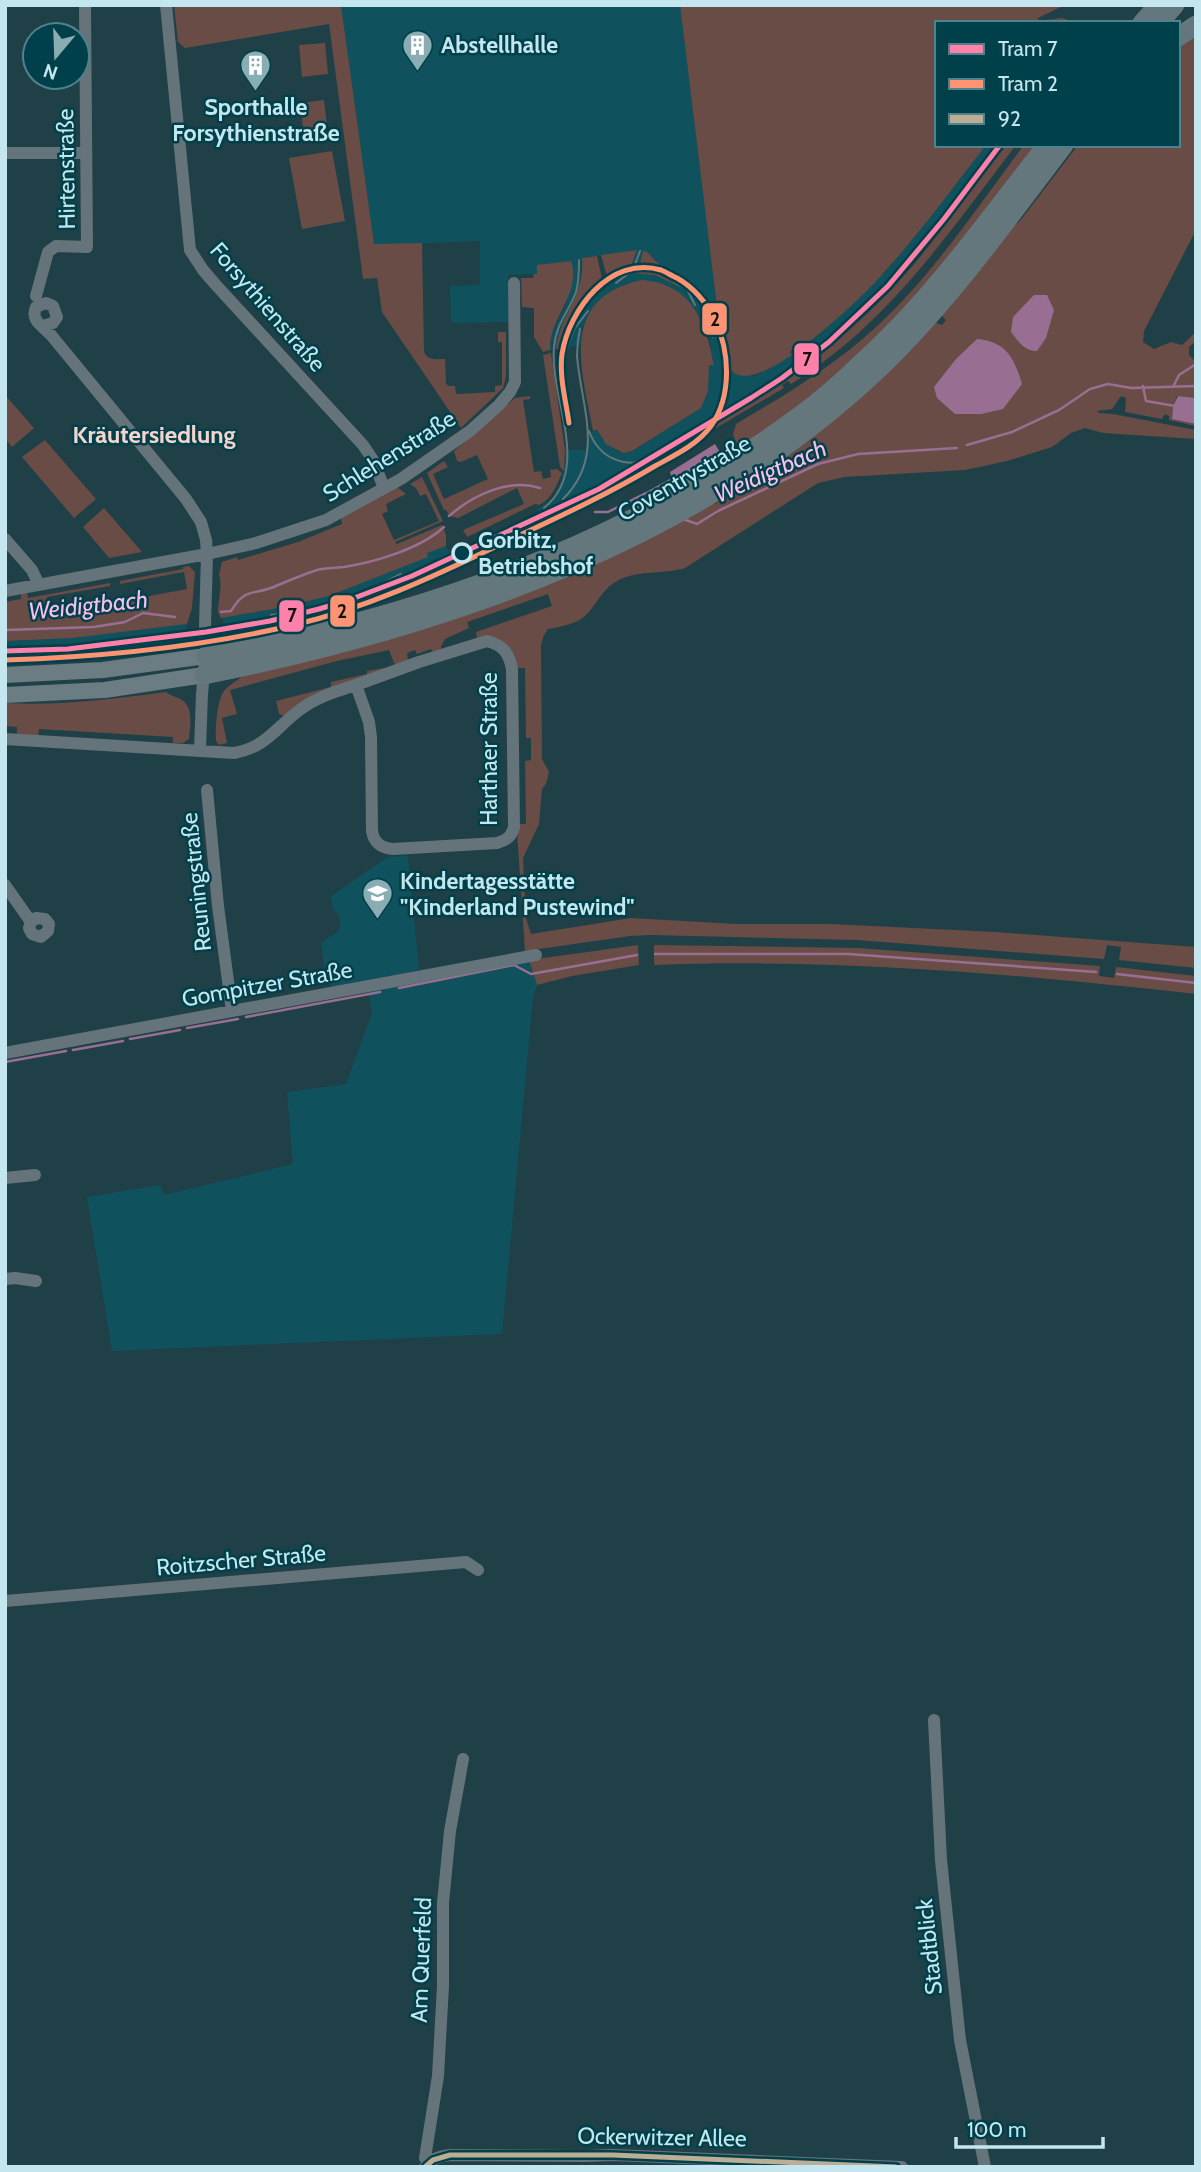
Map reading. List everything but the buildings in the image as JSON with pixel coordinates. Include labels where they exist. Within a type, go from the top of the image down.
[{"type":"highway","points":[[1142,21],[1150,5]]},
{"type":"highway","points":[[1143,21],[1158,5]]},
{"type":"highway","points":[[1162,21],[1175,5]]},
{"type":"highway","points":[[1180,36],[1196,25]]},
{"type":"highway","name":"Coventrystraße","points":[[205,666],[367,620],[485,582],[587,541],[673,499],[729,465],[800,416],[876,350],[919,304],[1045,147]]},
{"type":"highway","name":"Coventrystraße","points":[[205,666],[297,656],[438,615],[617,545],[751,471],[828,412],[893,354],[931,314],[1062,147]]},
{"type":"main road","name":"Coventrystraße","points":[[5,675],[205,666]]},
{"type":"main road","name":"Coventrystraße","points":[[5,695],[105,690],[205,666]]},
{"type":"street","name":"Hirtenstraße","points":[[36,296],[48,252],[56,246],[88,247],[85,5]]},
{"type":"street","name":"Forsythienstraße","points":[[166,5],[190,250],[215,284],[363,445],[373,460],[384,488]]},
{"type":"street","points":[[5,153],[86,153]]},
{"type":"street","name":"Schlehenstraße","points":[[5,591],[256,543],[326,520],[414,471],[470,431],[510,392],[514,382],[514,284]]},
{"type":"street","points":[[43,326],[186,499],[201,522],[207,554],[201,750]]},
{"type":"street","points":[[5,539],[32,570],[39,585]]},
{"type":"street","name":"Harthaer Straße","points":[[5,739],[234,753],[248,751],[260,745],[302,708],[318,698],[480,642],[487,641],[500,645],[507,653],[512,669],[514,827],[509,838],[497,843],[393,849],[377,844],[372,831],[369,722],[356,685]]},
{"type":"street","name":"Reuningstraße","points":[[207,790],[232,1012]]},
{"type":"street","points":[[5,885],[31,922]]},
{"type":"street","name":"Gompitzer Straße","points":[[5,1053],[536,955]]},
{"type":"street","points":[[5,1178],[35,1175]]},
{"type":"street","points":[[5,1279],[36,1281]]},
{"type":"street","name":"Roitzscher Straße","points":[[5,1601],[466,1562],[478,1570]]},
{"type":"street","name":"Stadtblick","points":[[934,1720],[941,1860],[960,2040],[985,2167]]},
{"type":"street","name":"Am Querfeld","points":[[427,2164],[425,2158],[438,2076],[444,1895],[450,1831],[463,1759]]},
{"type":"street","name":"Ockerwitzer Allee","points":[[427,2164],[450,2155],[526,2161],[902,2167]]},
{"type":"shaded area","points":[[174,5],[341,5],[374,244],[422,243],[424,352],[430,358],[445,359],[446,384],[455,386],[456,394],[495,392],[495,386],[502,385],[502,342],[498,342],[498,332],[506,332],[506,376],[503,388],[461,428],[382,312],[377,278],[363,279],[329,24],[185,48],[178,42]]},
{"type":"shaded area","points":[[341,5],[680,5],[717,307],[712,309],[715,337],[720,341],[721,351],[753,377],[778,364],[795,349],[818,335],[886,271],[984,147],[1003,147],[882,299],[825,350],[776,385],[627,478],[542,518],[537,509],[551,500],[560,485],[565,450],[586,450],[588,433],[597,430],[602,439],[615,450],[623,453],[633,451],[701,408],[708,391],[709,365],[714,364],[708,334],[702,320],[692,306],[628,283],[600,299],[589,313],[582,328],[581,345],[559,349],[571,327],[592,299],[630,269],[637,250],[582,258],[580,287],[560,330],[556,349],[550,350],[551,335],[567,302],[537,274],[508,275],[509,322],[451,323],[450,286],[480,285],[480,241],[374,245]]},
{"type":"shaded area","points":[[680,5],[1065,5],[1038,18],[1039,21],[935,21],[935,147],[984,147],[914,238],[856,302],[832,323],[796,352],[794,349],[790,352],[792,355],[769,369],[747,376],[729,369],[723,358],[720,341],[715,338],[711,308],[717,307]]},
{"type":"shaded area","points":[[1062,18],[1072,21],[1039,21]]},
{"type":"shaded area","points":[[1196,32],[1196,230],[1144,331],[1143,342],[1154,349],[1171,342],[1182,345],[1196,332],[1196,341],[1189,347],[1189,355],[1196,362],[1196,398],[1177,396],[1172,418],[1196,426],[1169,420],[1169,416],[1165,414],[1162,419],[1125,412],[1126,398],[1121,396],[1112,409],[1097,411],[1196,430],[1196,439],[1103,433],[1085,428],[1071,433],[1052,447],[965,470],[845,477],[818,483],[685,568],[639,574],[614,583],[581,619],[548,629],[544,635],[541,645],[542,759],[549,772],[542,789],[539,824],[523,858],[526,918],[531,934],[631,918],[996,932],[1196,947],[1196,968],[1119,960],[1121,947],[1107,945],[1104,959],[857,940],[650,935],[525,951],[517,832],[519,824],[526,824],[525,761],[531,760],[531,738],[526,738],[525,668],[517,668],[500,641],[477,638],[476,632],[552,606],[548,594],[467,622],[469,628],[445,639],[441,650],[433,653],[431,649],[417,654],[415,650],[407,653],[408,661],[397,665],[389,650],[230,690],[237,714],[222,718],[227,743],[219,745],[216,741],[217,715],[222,695],[226,688],[245,673],[711,500],[715,504],[934,322],[942,325],[946,320],[940,314],[1004,235],[1020,221],[1076,147],[1180,147],[1180,42]]},
{"type":"shaded area","points":[[325,43],[328,74],[302,77],[299,45]]},
{"type":"shaded area","points":[[324,100],[328,134],[304,137],[300,103]]},
{"type":"shaded area","points":[[1004,147],[1014,147],[940,244],[858,334],[791,384],[788,381],[782,385],[784,388],[692,442],[690,439],[790,375],[838,339],[882,299],[946,224]]},
{"type":"shaded area","points":[[1023,147],[1037,147],[915,300],[828,386],[739,448],[733,435],[736,424],[826,367],[876,327],[936,263]]},
{"type":"shaded area","points":[[332,151],[345,221],[302,229],[289,158]]},
{"type":"shaded area","points":[[637,250],[630,269],[609,284],[601,255]]},
{"type":"shaded area","points":[[643,251],[682,288],[655,275],[633,273],[640,264]]},
{"type":"shaded area","points":[[597,256],[604,288],[584,309],[559,349],[556,349],[562,325],[580,284],[582,258]]},
{"type":"shaded area","points":[[571,261],[573,273],[569,295],[554,327],[550,350],[543,352],[534,337],[534,308],[522,307],[521,278],[533,278],[534,274],[537,274],[537,265]]},
{"type":"shaded area","points":[[642,280],[659,283],[685,297],[701,320],[714,365],[709,365],[708,391],[701,408],[632,451],[623,453],[606,444],[597,430],[593,431],[581,361],[582,339],[586,320],[597,303],[615,289]]},
{"type":"shaded area","points":[[1034,295],[1047,295],[1054,310],[1046,338],[1037,351],[1025,347],[1011,332],[1013,317]]},
{"type":"shaded area","points":[[977,339],[996,344],[1008,353],[1022,384],[1003,409],[981,414],[955,414],[937,398],[934,387],[956,359]]},
{"type":"shaded area","points":[[551,353],[565,450],[564,471],[560,467],[543,355]]},
{"type":"shaded area","points":[[5,395],[34,428],[12,447],[5,438]]},
{"type":"shaded area","points":[[530,396],[530,399],[523,400],[534,472],[541,471],[543,479],[551,477],[550,470],[557,469],[562,473],[558,482],[544,502],[467,537],[463,530],[524,504],[517,488],[458,518],[450,516],[444,510],[427,473],[444,461],[448,467],[433,474],[444,499],[488,479],[477,455],[461,462],[457,461],[454,451],[515,398]]},
{"type":"shaded area","points":[[1178,396],[1196,398],[1196,424],[1172,419],[1173,406]]},
{"type":"shaded area","points":[[45,440],[96,499],[74,518],[22,457]]},
{"type":"shaded area","points":[[715,444],[721,454],[674,481],[672,479],[670,472]]},
{"type":"shaded area","points":[[675,449],[678,452],[629,481],[561,516],[559,511],[627,478]]},
{"type":"shaded area","points":[[422,477],[443,521],[395,542],[397,544],[442,525],[446,546],[427,553],[428,557],[329,596],[221,618],[218,612],[222,562],[237,557],[238,560],[298,542],[342,524],[341,518],[397,487],[406,494],[386,504],[388,511],[382,514],[394,540],[439,521],[426,494],[420,496],[410,484]]},
{"type":"shaded area","points":[[104,508],[142,552],[109,558],[83,527]]},
{"type":"shaded area","points":[[446,546],[453,561],[393,590],[362,601],[316,615],[231,632],[221,618],[329,596],[427,557],[427,553]]},
{"type":"shaded area","points":[[189,566],[195,572],[192,608],[187,624],[73,638],[5,641],[5,602],[21,599],[21,594],[27,592],[28,598],[110,583],[110,586],[47,597],[49,607],[67,604],[69,611],[187,589],[184,572],[120,584],[120,581]]},
{"type":"shaded area","points":[[187,624],[183,640],[89,652],[5,655],[5,641],[73,638]]},
{"type":"shaded area","points":[[386,669],[285,716],[279,714],[276,701],[331,687],[331,682]]},
{"type":"shaded area","points":[[166,692],[182,700],[188,708],[189,739],[183,743],[173,743],[173,737],[39,729],[38,736],[17,735],[17,727],[5,726],[5,703],[66,703]]},
{"type":"shaded area","name":"Kindertagesstätte \"Kinderland Pustewind\"","points":[[408,856],[419,970],[331,987],[329,971],[325,971],[321,943],[338,931],[340,926],[340,916],[332,908],[331,896],[388,857]]},
{"type":"shaded area","points":[[638,945],[639,965],[537,985],[529,960]]},
{"type":"shaded area","points":[[654,945],[858,948],[1100,966],[1099,976],[1114,978],[1116,967],[1196,976],[1196,994],[925,969],[789,964],[654,965]]},
{"type":"shaded area","points":[[529,960],[537,985],[533,997],[502,1334],[112,1351],[87,1197],[160,1185],[164,1195],[293,1164],[287,1092],[346,1084],[372,1013],[368,991]]},
{"type":"waterway","points":[[1173,387],[1179,375],[1196,364]]},
{"type":"waterway","name":"Weidigtbach","points":[[967,445],[1012,432],[1059,410],[1090,389],[1108,384],[1131,388],[1196,386]]},
{"type":"waterway","points":[[1143,386],[1146,401],[1175,406]]},
{"type":"waterway","name":"Weidigtbach","points":[[683,519],[697,524],[718,511],[818,464],[858,454],[957,448]]},
{"type":"waterway","points":[[647,493],[672,479]]},
{"type":"waterway","name":"Weidigtbach","points":[[449,516],[469,501],[492,490],[516,485],[540,488]]},
{"type":"waterway","name":"Weidigtbach","points":[[595,512],[608,512],[646,493],[654,496]]},
{"type":"waterway","name":"Weidigtbach","points":[[221,612],[231,611],[246,595],[317,570],[356,565],[397,553],[423,542],[444,527]]},
{"type":"waterway","name":"Weidigtbach","points":[[5,630],[94,627],[125,622],[143,613],[175,617]]},
{"type":"waterway","points":[[655,954],[848,954],[1096,972]]},
{"type":"waterway","points":[[399,988],[514,965],[531,974],[637,955]]},
{"type":"waterway","points":[[1117,974],[1196,983]]},
{"type":"waterway","points":[[246,1017],[380,992]]},
{"type":"waterway","points":[[187,1028],[238,1019]]},
{"type":"waterway","points":[[130,1039],[180,1030]]},
{"type":"waterway","points":[[73,1050],[123,1041]]},
{"type":"waterway","points":[[5,1062],[66,1051]]},
{"type":"tram line","name":"7","points":[[5,651],[68,649],[206,632],[319,609],[412,576],[599,489],[751,398],[829,342],[888,286],[944,219],[998,147]]},
{"type":"tram line","points":[[616,283],[633,270],[640,251]]},
{"type":"tram line","points":[[544,508],[558,492],[566,473],[566,432],[554,367],[554,347],[560,325],[576,292],[579,260]]},
{"type":"tram line","name":"2","points":[[5,660],[187,645],[259,633],[321,618],[424,580],[617,487],[692,444],[705,433],[718,414],[725,388],[724,346],[712,314],[694,291],[663,271],[642,267],[609,278],[595,290],[573,320],[562,354],[562,380],[569,423]]},
{"type":"tram line","points":[[686,287],[695,305]]},
{"type":"tram line","points":[[709,309],[713,337]]},
{"type":"tram line","points":[[571,333],[588,311]]},
{"type":"tram line","points":[[564,376],[566,352],[574,329]]},
{"type":"tram line","points":[[563,499],[576,483],[584,466],[587,449],[588,431],[577,356],[580,329]]},
{"type":"tram line","points":[[589,431],[599,448],[613,459],[630,463],[650,460]]},
{"type":"tram line","points":[[349,600],[401,574]]},
{"type":"tram line","points":[[271,615],[319,609]]},
{"type":"transit line","name":"92","points":[[425,2167],[433,2160],[450,2155],[613,2155],[896,2167]]},
{"type":"place","name":"Abstellhalle","points":[[418,72]]},
{"type":"place","name":"Sporthalle Forsythienstraße","points":[[256,93]]},
{"type":"place","name":"Gorbitz, Betriebshof","points":[[462,553]]},
{"type":"place","name":"Kindertagesstätte \"Kinderland Pustewind\"","points":[[377,921]]},
{"type":"district","name":"Kräutersiedlung","points":[[154,434]]}]
